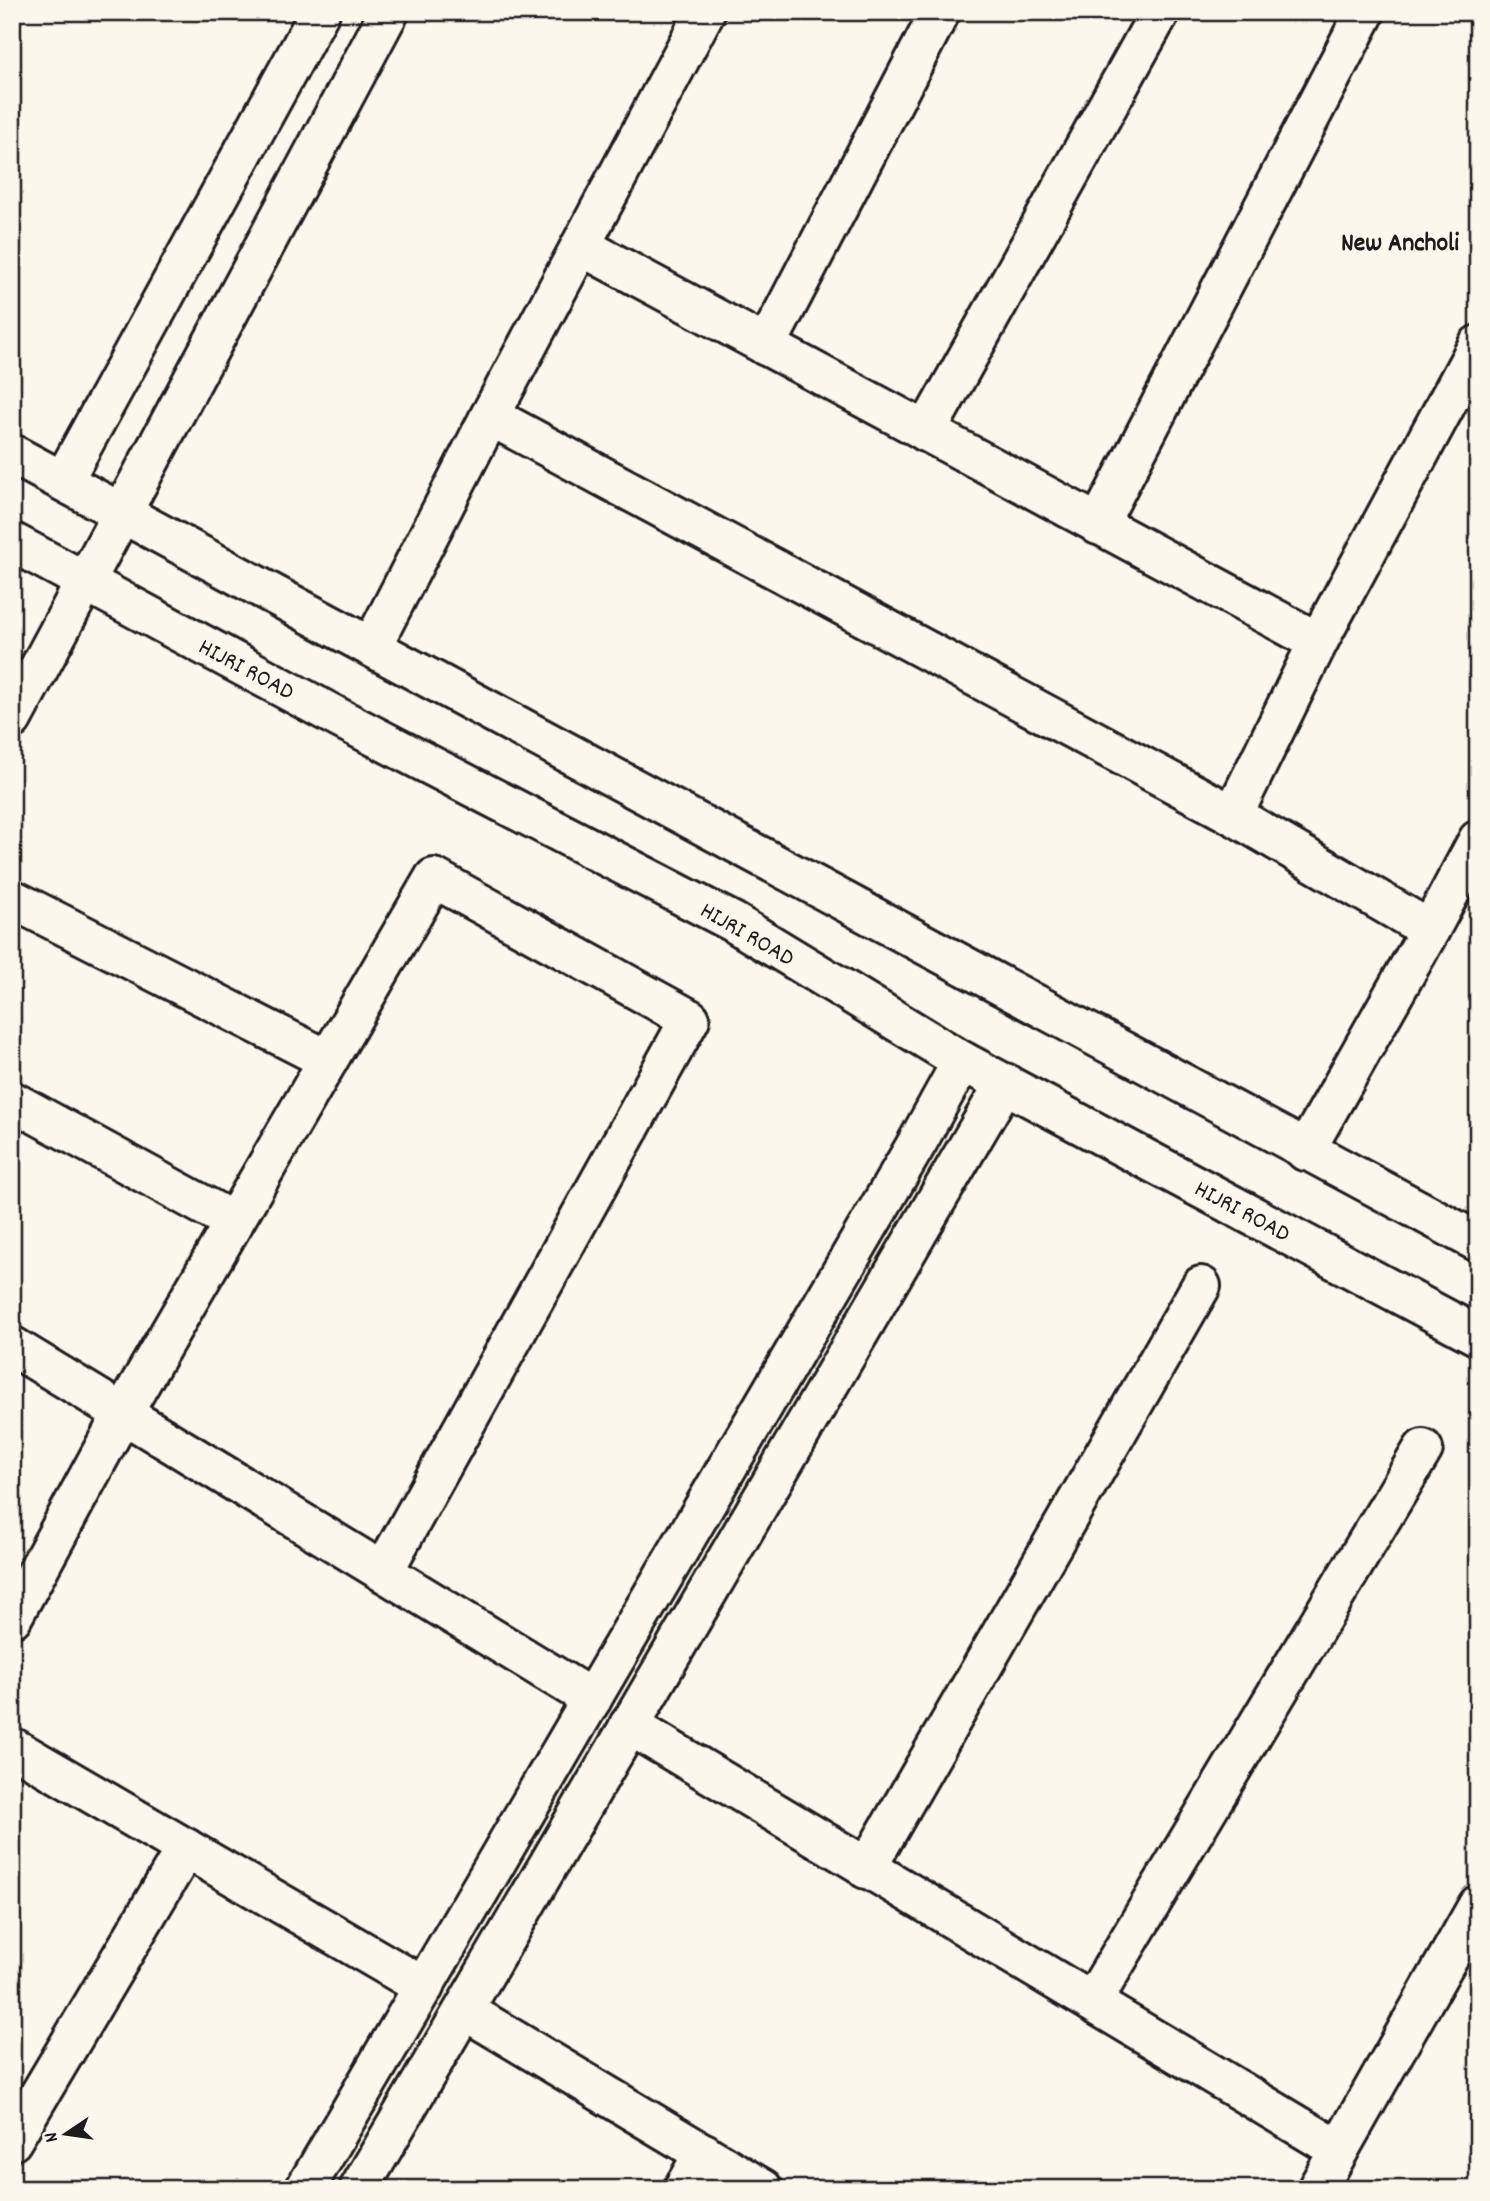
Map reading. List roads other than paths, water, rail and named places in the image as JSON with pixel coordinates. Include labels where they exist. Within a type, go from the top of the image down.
[{"type":"street","points":[[63,481],[320,12]]},
{"type":"street","points":[[12,719],[389,12]]},
{"type":"street","points":[[372,646],[490,416],[705,12]]},
{"type":"street","points":[[766,346],[940,12]]},
{"type":"street","points":[[926,432],[1160,12]]},
{"type":"street","points":[[1098,524],[1365,12]]},
{"type":"street","points":[[581,246],[1318,642]]},
{"type":"street","points":[[1233,815],[1318,642],[1478,345]]},
{"type":"street","points":[[490,416],[1233,815],[1430,930]]},
{"type":"street","points":[[12,454],[1478,1242]]},
{"type":"street","name":"HIJRI ROAD","points":[[12,542],[341,719],[733,922],[962,1060],[1478,1336]]},
{"type":"street","points":[[1305,1151],[1430,930],[1478,839]]},
{"type":"street","points":[[12,1618],[123,1413],[434,878],[690,1019],[383,1572]]},
{"type":"street","points":[[12,900],[328,1060]]},
{"type":"street","points":[[306,2189],[917,1143],[962,1060]]},
{"type":"street","points":[[359,2189],[1005,1083]]},
{"type":"street","points":[[12,1101],[234,1222]]},
{"type":"street","points":[[917,1143],[956,1166]]},
{"type":"street","points":[[866,1869],[1201,1286]]},
{"type":"street","points":[[12,1346],[592,1699]]},
{"type":"street","points":[[1092,2002],[1423,1450]]},
{"type":"street","points":[[629,1726],[1339,2150]]},
{"type":"street","points":[[12,1747],[424,1987]]},
{"type":"street","points":[[12,2141],[186,1848]]},
{"type":"street","points":[[1317,2189],[1478,1905]]},
{"type":"street","points":[[464,2010],[763,2189]]},
{"type":"street","points":[[683,2189],[704,2153]]},
{"type":"district","name":"New Ancholi","points":[[1400,241]]}]
